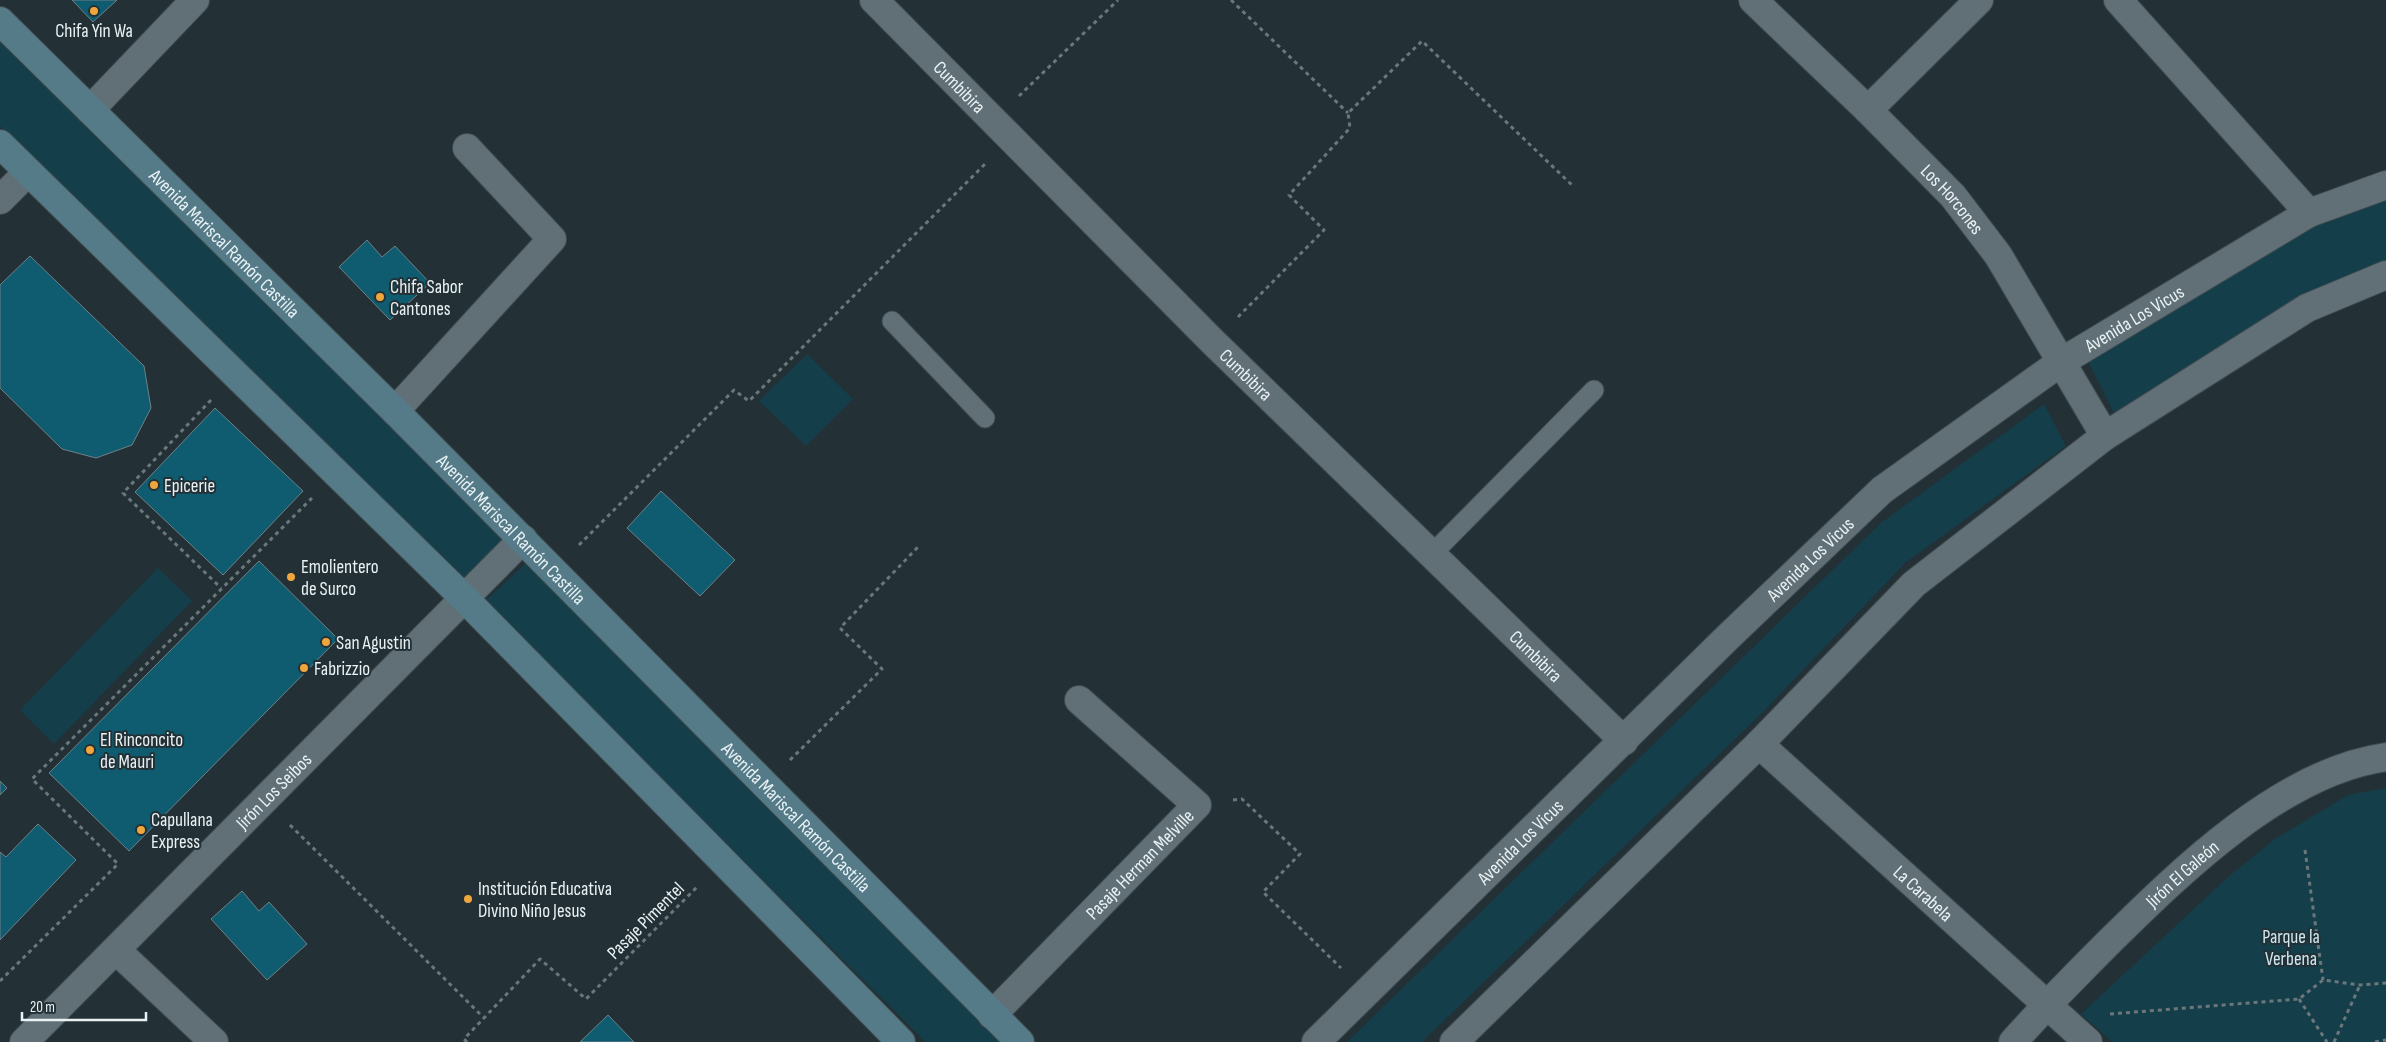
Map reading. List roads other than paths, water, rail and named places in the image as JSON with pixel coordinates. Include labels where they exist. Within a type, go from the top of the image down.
[{"type":"main road","name":"Avenida Mariscal Ramón Castilla","points":[[0,20],[523,539],[1020,1042]]},
{"type":"main road","points":[[0,144],[464,598],[901,1042]]},
{"type":"street","points":[[90,110],[195,0]]},
{"type":"street","name":"Cumbibira","points":[[874,0],[1213,342],[1624,741]]},
{"type":"street","name":"Los Horcones","points":[[1753,0],[1868,110],[1959,203],[1998,255],[2105,436]]},
{"type":"street","points":[[1868,110],[1979,0]]},
{"type":"street","points":[[2118,0],[2309,213]]},
{"type":"street","points":[[395,411],[552,239],[467,148]]},
{"type":"street","points":[[0,200],[28,172]]},
{"type":"street","name":"Avenida Los Vicus","points":[[1316,1042],[1624,741],[1728,636],[1882,490],[2061,362],[2309,213],[2386,186]]},
{"type":"street","points":[[1454,1042],[1759,744],[1914,584],[2105,436],[2307,308],[2386,275]]},
{"type":"street","name":"Jirón Los Seibos","points":[[24,1042],[523,539]]},
{"type":"street","name":"Pasaje Herman Melville","points":[[992,1015],[1197,805],[1079,700]]},
{"type":"street","name":"La Carabela","points":[[1759,744],[2088,1042]]},
{"type":"street","name":"Jirón El Galeón","points":[[2013,1042],[2047,1004],[2173,879],[2258,813],[2312,781],[2363,760],[2386,757]]},
{"type":"street","points":[[116,950],[214,1042]]},
{"type":"lane","points":[[892,320],[985,418]]},
{"type":"lane","points":[[1432,554],[1594,390]]},
{"type":"place","name":"Chifa Yin Wa","points":[[94,11]]},
{"type":"place","name":"Chifa Sabor Cantones","points":[[380,297]]},
{"type":"place","name":"Epicerie","points":[[154,485]]},
{"type":"place","name":"Emolientero de Surco","points":[[291,577]]},
{"type":"place","name":"San Agustin","points":[[326,642]]},
{"type":"place","name":"Fabrizzio","points":[[304,668]]},
{"type":"place","name":"El Rinconcito de Mauri","points":[[90,750]]},
{"type":"place","name":"Capullana Express","points":[[141,830]]},
{"type":"place","name":"Institución Educativa Divino Niño Jesus","points":[[468,899]]},
{"type":"park label","name":"Parque la Verbena","points":[[2291,947]]}]
